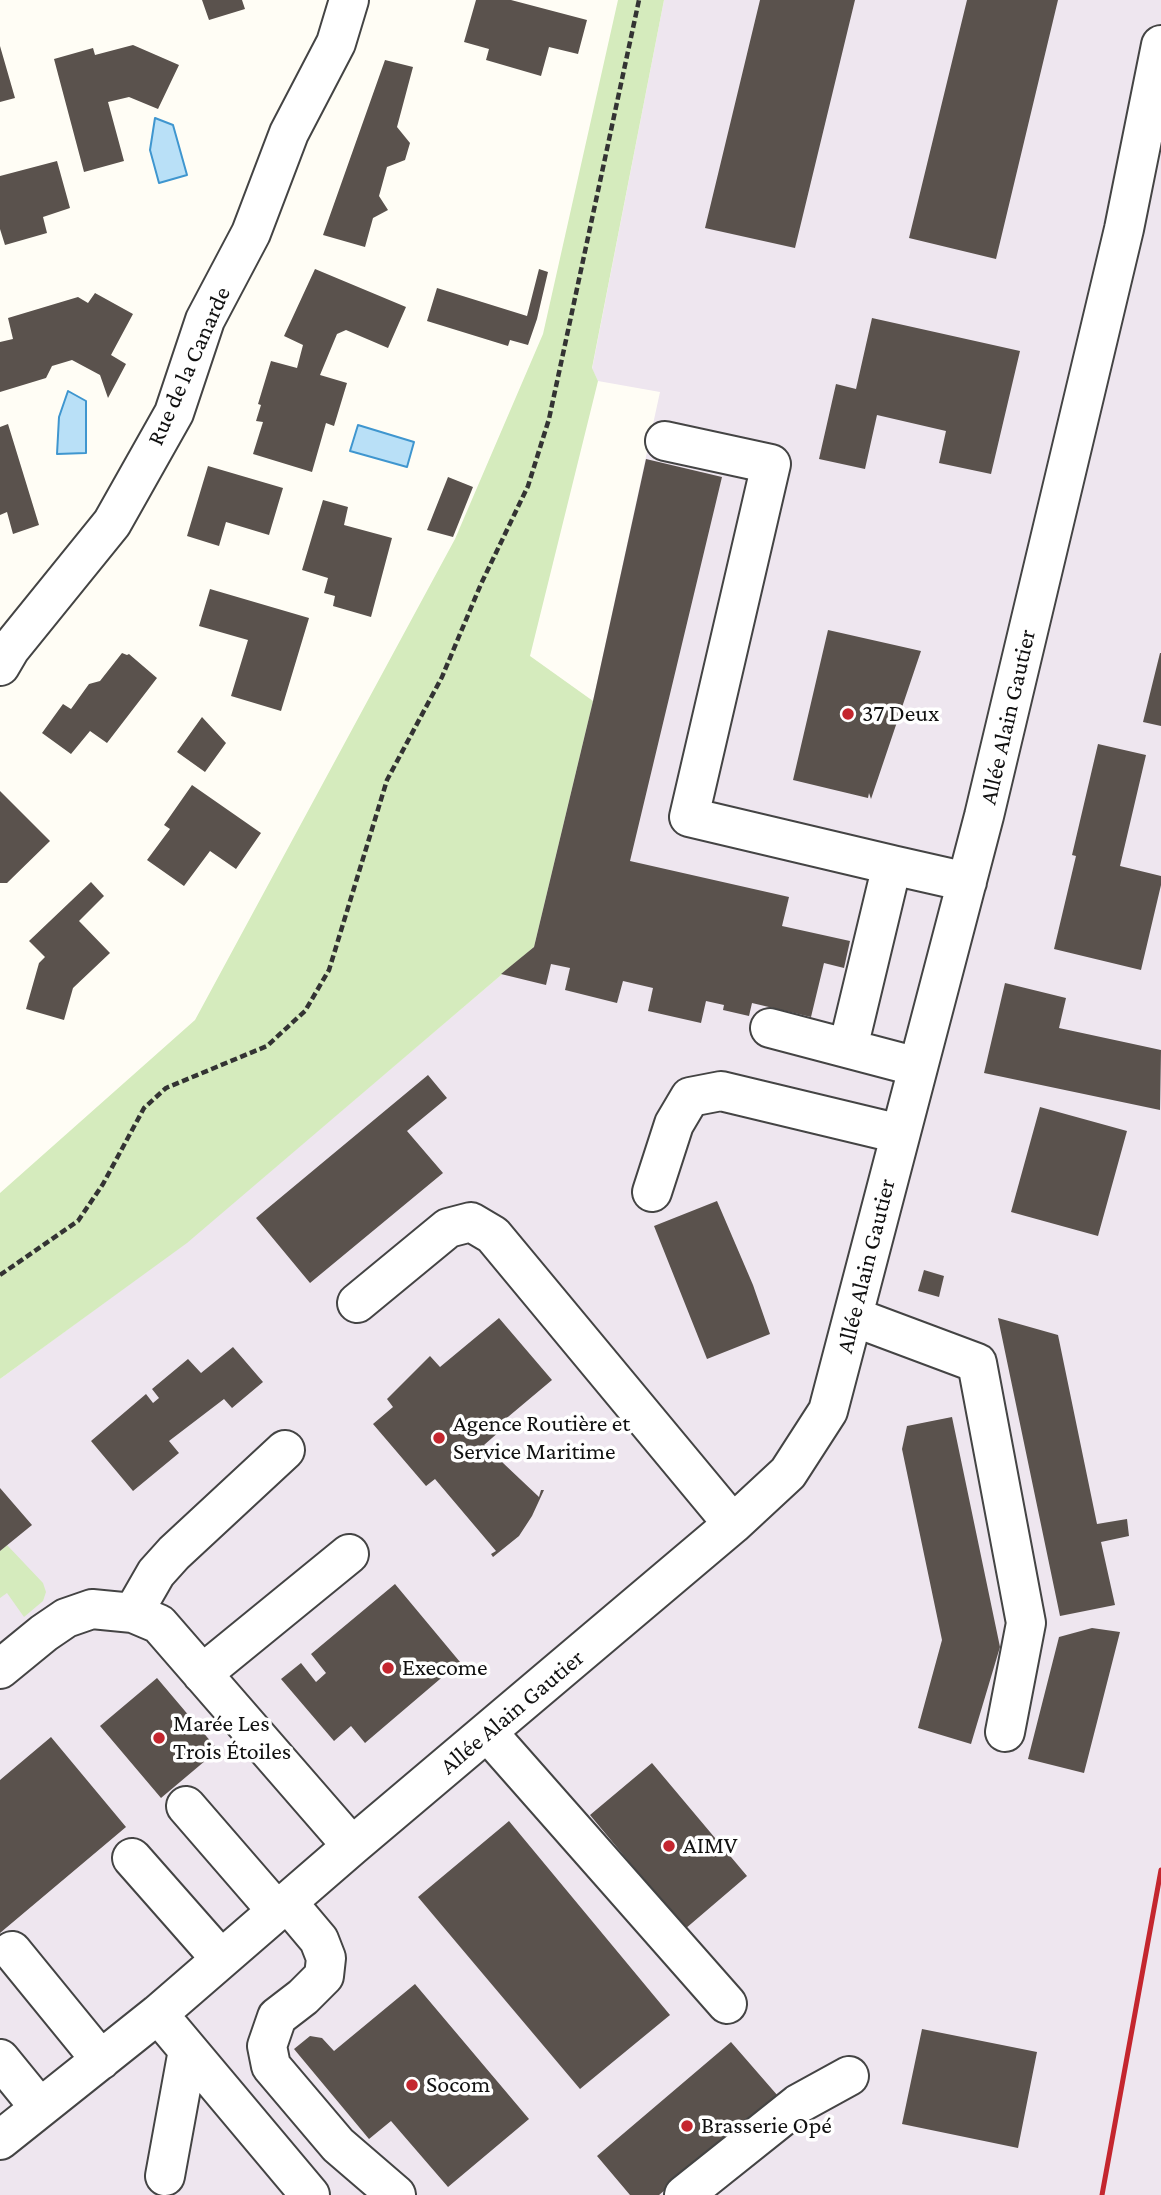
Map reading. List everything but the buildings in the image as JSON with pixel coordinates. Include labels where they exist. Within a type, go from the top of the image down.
[{"type":"street","name":"Rue de la Canarde","points":[[0,666],[10,649],[112,523],[174,413],[205,320],[251,233],[289,133],[336,43],[349,0]]},
{"type":"street","name":"Allée Alain Gautier","points":[[0,2140],[158,2014],[733,1524],[788,1474],[828,1411],[967,882],[1124,229],[1161,45]]},
{"type":"street","points":[[665,441],[771,464],[689,817],[967,882]]},
{"type":"street","points":[[848,1048],[891,865]]},
{"type":"street","points":[[770,1028],[918,1067]]},
{"type":"street","points":[[652,1192],[674,1124],[690,1097],[721,1091],[900,1134]]},
{"type":"street","points":[[357,1303],[448,1228],[471,1222],[493,1235],[733,1524]]},
{"type":"street","points":[[854,1317],[977,1363],[1026,1623],[1005,1732]]},
{"type":"street","points":[[133,1613],[156,1573],[174,1553],[285,1450]]},
{"type":"street","points":[[202,1674],[349,1554]]},
{"type":"street","points":[[0,1670],[66,1618],[92,1609],[133,1613],[159,1624],[352,1846]]},
{"type":"street","points":[[488,1733],[727,2004]]},
{"type":"street","points":[[186,1806],[282,1907],[319,1940],[327,1958],[324,1976],[277,2017],[267,2046],[271,2066],[338,2145],[396,2195]]},
{"type":"street","points":[[132,1858],[221,1959]]},
{"type":"street","points":[[12,1951],[101,2060]]},
{"type":"street","points":[[158,2014],[310,2195]]},
{"type":"street","points":[[165,2176],[188,2050]]},
{"type":"street","points":[[0,2059],[40,2108]]},
{"type":"street","points":[[684,2195],[798,2104],[849,2076]]},
{"type":"path","points":[[0,1275],[78,1221],[103,1184],[144,1108],[166,1087],[267,1046],[305,1012],[329,970],[387,780],[442,677],[481,584],[528,486],[549,419],[639,0]]},
{"type":"shaded area","points":[[664,0],[1161,0],[1161,2195],[0,2195],[0,1379],[187,1242],[534,947],[593,701],[660,392],[598,381],[592,369]]},
{"type":"green space","points":[[618,0],[664,0],[592,368],[598,381],[530,656],[593,701],[534,947],[187,1243],[0,1379],[0,1193],[195,1020],[455,539],[543,334]]},
{"type":"green space","points":[[7,1545],[43,1583],[46,1592],[43,1601],[24,1617],[7,1593],[0,1598],[0,1551]]},
{"type":"water","points":[[155,118],[173,125],[187,175],[159,183],[150,150]]},
{"type":"water","points":[[68,391],[86,401],[86,453],[57,454],[59,417]]},
{"type":"water","points":[[358,425],[414,442],[407,467],[350,451]]},
{"type":"railway","points":[[1102,2195],[1161,1870]]},
{"type":"place","name":"37 Deux","points":[[848,714]]},
{"type":"place","name":"Agence Routière et Service Maritime","points":[[439,1438]]},
{"type":"place","name":"Execome","points":[[388,1668]]},
{"type":"place","name":"Marée Les Trois Étoiles","points":[[159,1738]]},
{"type":"place","name":"AIMV","points":[[669,1846]]},
{"type":"place","name":"Socom","points":[[412,2085]]},
{"type":"place","name":"Brasserie Opé","points":[[687,2126]]}]
